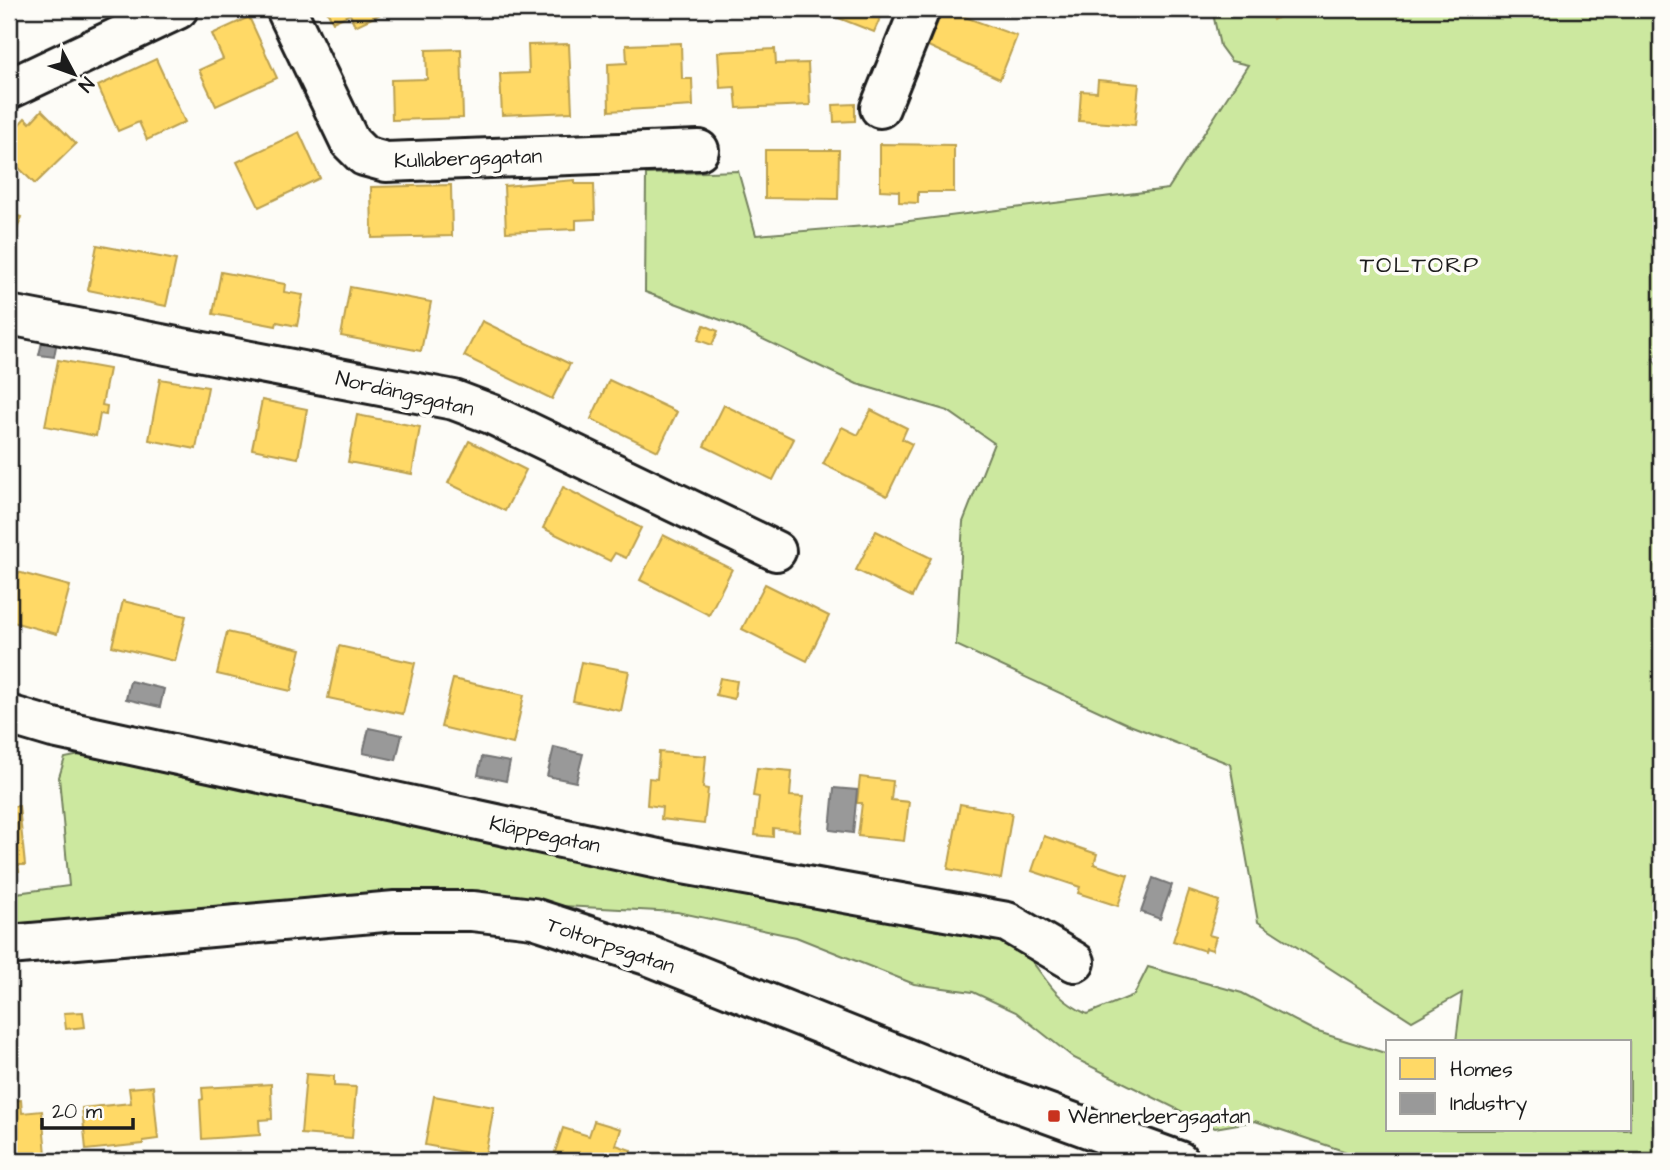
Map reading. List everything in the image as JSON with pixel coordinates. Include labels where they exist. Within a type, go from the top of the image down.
[{"type":"street","points":[[9,89],[178,9]]},
{"type":"street","name":"Kullabergsgatan","points":[[286,9],[350,142],[364,156],[386,162],[699,150]]},
{"type":"street","points":[[880,108],[920,9]]},
{"type":"street","name":"Nordängsgatan","points":[[9,315],[454,400],[491,414],[776,551]]},
{"type":"street","name":"Kläppegatan","points":[[9,715],[53,728],[672,862],[1006,922],[1038,937],[1075,962]]},
{"type":"street","name":"Toltorpsgatan","points":[[9,945],[395,911],[472,911],[533,918],[650,956],[1000,1096],[1179,1161]]},
{"type":"green space","points":[[1212,9],[1649,9],[1661,13],[1661,350],[1653,359],[1661,371],[1661,1161],[1373,1161],[1255,1121],[1215,1128],[1074,1058],[1016,1012],[973,992],[914,984],[796,937],[677,912],[563,906],[477,890],[9,926],[9,894],[69,886],[59,777],[65,758],[80,755],[471,837],[1011,941],[1023,951],[1061,998],[1087,1014],[1134,995],[1148,967],[1242,993],[1315,1031],[1386,1053],[1386,1132],[1632,1132],[1632,1040],[1456,1040],[1462,993],[1412,1021],[1258,922],[1230,764],[1127,724],[956,645],[963,522],[994,443],[948,411],[857,384],[729,323],[645,292],[646,174],[738,171],[756,235],[877,225],[1168,189],[1248,65],[1231,61],[1220,46]]},
{"type":"building: Homes","points":[[326,9],[391,9],[355,26],[350,14],[333,22]]},
{"type":"building: Homes","points":[[816,9],[884,9],[874,32]]},
{"type":"building: Homes","points":[[943,9],[1017,36],[1000,79],[928,46]]},
{"type":"building: Homes","points":[[1268,9],[1295,9],[1273,20]]},
{"type":"building: Homes","points":[[249,17],[277,78],[216,106],[199,70],[223,59],[212,34]]},
{"type":"building: Homes","points":[[681,43],[682,79],[692,79],[693,106],[609,111],[608,64],[627,63],[626,45]]},
{"type":"building: Homes","points":[[569,44],[572,112],[502,115],[500,74],[529,73],[528,45]]},
{"type":"building: Homes","points":[[461,49],[463,118],[392,120],[391,80],[427,79],[426,50]]},
{"type":"building: Homes","points":[[775,49],[776,64],[808,63],[810,105],[737,108],[735,87],[720,88],[718,52]]},
{"type":"building: Homes","points":[[156,59],[185,122],[147,140],[139,122],[118,131],[98,86]]},
{"type":"building: Homes","points":[[1098,80],[1139,84],[1135,125],[1079,121],[1081,91],[1097,92]]},
{"type":"building: Homes","points":[[855,104],[855,121],[834,122],[833,105]]},
{"type":"building: Homes","points":[[42,110],[76,144],[35,184],[9,158],[9,135],[25,118],[30,123]]},
{"type":"building: Homes","points":[[299,132],[320,178],[259,207],[237,162]]},
{"type":"building: Homes","points":[[880,144],[954,145],[954,192],[918,192],[918,203],[899,202],[899,191],[880,190]]},
{"type":"building: Homes","points":[[765,150],[839,150],[838,199],[765,198]]},
{"type":"building: Homes","points":[[575,180],[575,184],[594,184],[595,219],[576,220],[576,229],[506,232],[504,186]]},
{"type":"building: Homes","points":[[451,185],[452,236],[372,238],[371,187]]},
{"type":"building: Homes","points":[[9,194],[16,196],[11,214],[21,217],[9,257]]},
{"type":"building: Homes","points":[[97,245],[176,260],[166,306],[88,290]]},
{"type":"building: Homes","points":[[221,272],[285,284],[284,292],[303,295],[297,326],[277,322],[276,326],[213,314]]},
{"type":"building: Homes","points":[[350,287],[431,302],[421,351],[341,336]]},
{"type":"building: Homes","points":[[482,321],[570,364],[552,399],[464,356]]},
{"type":"building: Homes","points":[[704,325],[718,331],[712,345],[698,340]]},
{"type":"building: Homes","points":[[58,360],[109,369],[102,405],[107,406],[106,415],[100,414],[96,436],[45,426]]},
{"type":"building: Homes","points":[[160,379],[208,387],[196,449],[149,440]]},
{"type":"building: Homes","points":[[609,380],[677,412],[658,451],[591,419]]},
{"type":"building: Homes","points":[[262,400],[307,409],[298,458],[252,449]]},
{"type":"building: Homes","points":[[724,405],[794,439],[773,480],[704,446]]},
{"type":"building: Homes","points":[[871,410],[907,428],[902,439],[912,444],[887,496],[823,464],[842,427],[858,435]]},
{"type":"building: Homes","points":[[357,415],[420,427],[412,474],[348,462]]},
{"type":"building: Homes","points":[[469,441],[526,470],[505,511],[448,483]]},
{"type":"building: Homes","points":[[563,487],[641,528],[626,558],[615,553],[610,561],[543,528]]},
{"type":"building: Homes","points":[[876,531],[931,558],[912,597],[856,570]]},
{"type":"building: Homes","points":[[663,535],[732,569],[709,615],[640,580]]},
{"type":"building: Homes","points":[[10,570],[70,586],[57,634],[9,621]]},
{"type":"building: Homes","points":[[765,584],[829,616],[807,661],[742,629]]},
{"type":"building: Homes","points":[[123,601],[186,616],[175,661],[112,646]]},
{"type":"building: Homes","points":[[227,632],[301,649],[291,691],[217,674]]},
{"type":"building: Homes","points":[[339,646],[415,663],[403,714],[328,698]]},
{"type":"building: Homes","points":[[581,662],[629,671],[621,711],[573,701]]},
{"type":"building: Homes","points":[[720,678],[737,681],[734,699],[716,695]]},
{"type":"building: Homes","points":[[453,679],[524,695],[513,744],[441,727]]},
{"type":"building: Homes","points":[[659,752],[706,756],[703,788],[708,789],[704,824],[661,819],[662,807],[647,805],[649,778],[657,779]]},
{"type":"building: Homes","points":[[757,768],[792,771],[790,796],[803,797],[799,831],[773,828],[773,837],[755,835],[759,797],[753,796]]},
{"type":"building: Homes","points":[[860,777],[893,781],[891,800],[909,802],[904,841],[858,836],[862,803],[857,803]]},
{"type":"building: Homes","points":[[960,804],[1012,813],[1001,879],[948,869]]},
{"type":"building: Homes","points":[[19,806],[25,865],[18,865],[19,871],[9,872],[9,807]]},
{"type":"building: Homes","points":[[1044,836],[1097,854],[1094,864],[1128,875],[1118,906],[1078,893],[1080,887],[1032,871]]},
{"type":"building: Homes","points":[[1189,891],[1219,901],[1209,935],[1216,937],[1212,950],[1206,948],[1205,951],[1173,941]]},
{"type":"building: Homes","points":[[83,1012],[85,1027],[66,1029],[64,1013]]},
{"type":"building: Homes","points":[[306,1074],[334,1076],[334,1086],[356,1087],[352,1138],[301,1134]]},
{"type":"building: Homes","points":[[271,1084],[272,1119],[259,1120],[260,1135],[202,1139],[202,1088]]},
{"type":"building: Homes","points":[[153,1086],[158,1139],[143,1141],[143,1144],[86,1150],[82,1108],[131,1103],[129,1088]]},
{"type":"building: Homes","points":[[434,1096],[494,1107],[485,1156],[425,1145]]},
{"type":"building: Homes","points":[[21,1100],[22,1113],[42,1111],[46,1154],[30,1156],[30,1161],[13,1161],[12,1156],[9,1157],[9,1101]]},
{"type":"building: Homes","points":[[594,1121],[621,1129],[616,1145],[631,1150],[627,1161],[552,1161],[563,1128],[589,1136]]},
{"type":"building: Industry","points":[[43,338],[57,341],[54,357],[39,355]]},
{"type":"building: Industry","points":[[130,681],[164,689],[160,707],[126,699]]},
{"type":"building: Industry","points":[[369,728],[402,735],[396,760],[363,753]]},
{"type":"building: Industry","points":[[554,747],[583,754],[576,782],[547,776]]},
{"type":"building: Industry","points":[[482,757],[510,762],[506,781],[478,775]]},
{"type":"building: Industry","points":[[834,788],[857,790],[853,833],[830,830]]},
{"type":"building: Industry","points":[[1153,878],[1172,885],[1160,919],[1141,912]]},
{"type":"place","name":"Wennerbergsgatan","points":[[1054,1116]]},
{"type":"district","name":"TOLTORP","points":[[1420,264]]}]
